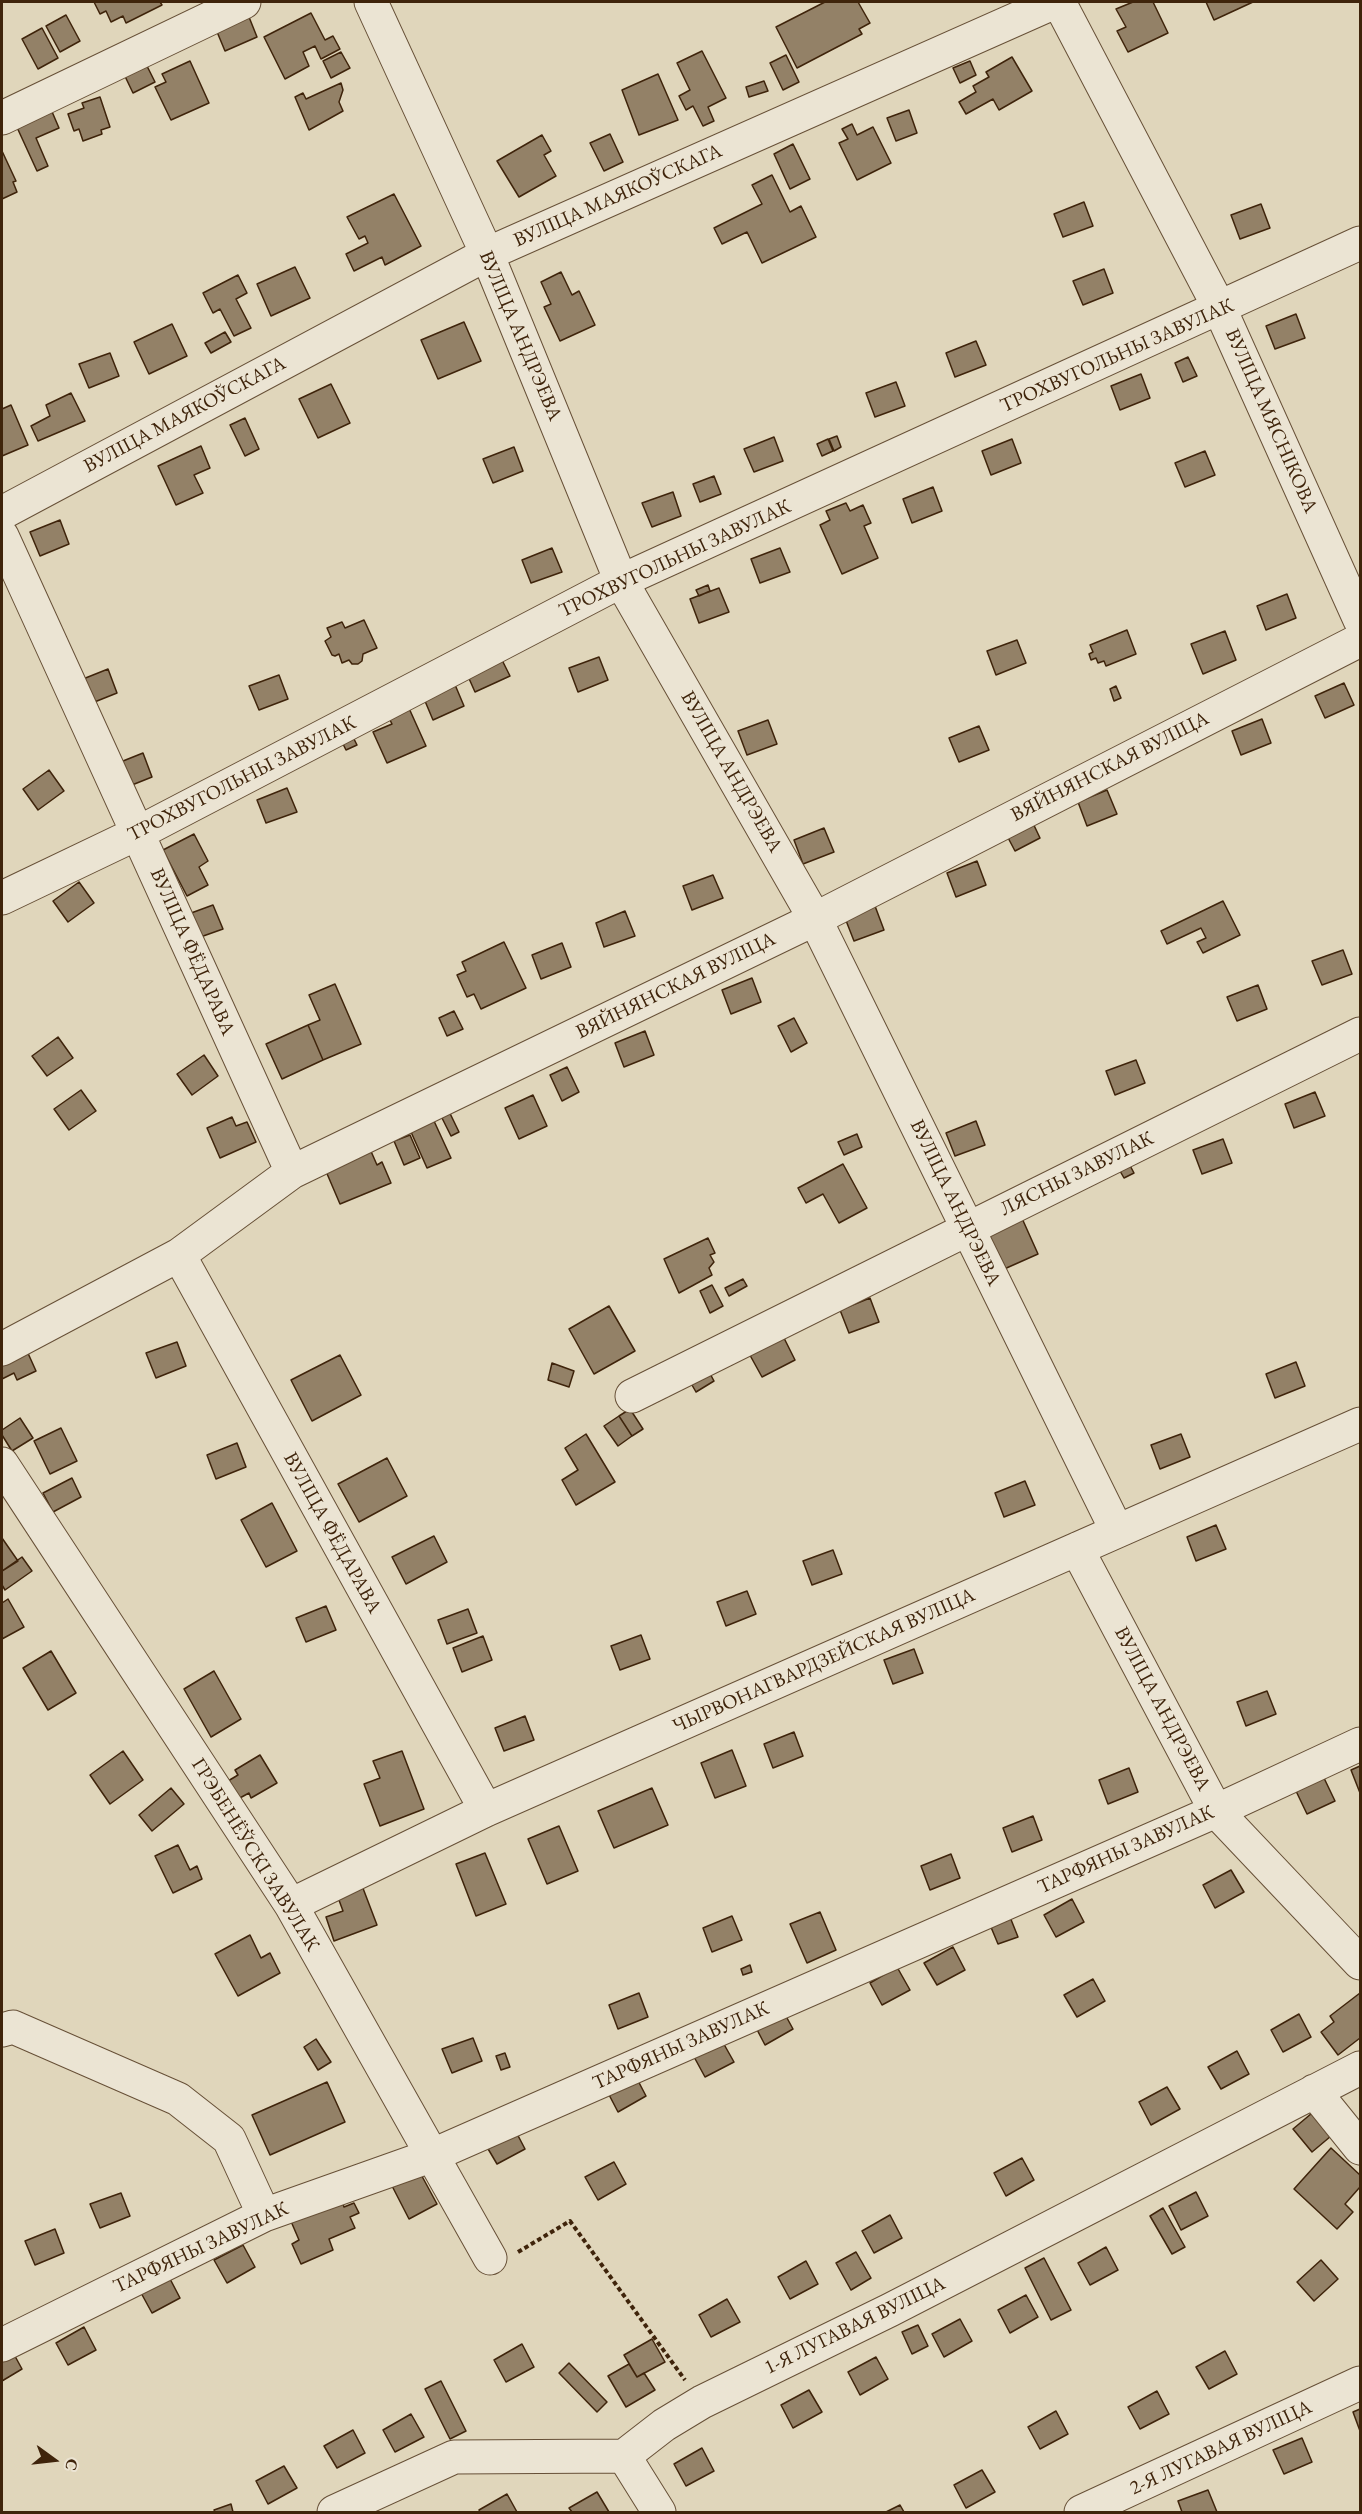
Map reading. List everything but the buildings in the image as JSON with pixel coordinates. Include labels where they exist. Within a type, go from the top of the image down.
[{"type":"street","points":[[2,118],[244,2]]},
{"type":"street","name":"ВУЛІЦА АНДРЭЕВА","points":[[371,2],[487,254],[621,581],[815,919],[1117,1531]]},
{"type":"street","name":"ВУЛІЦА МАЯКОЎСКАГА","points":[[2,513],[487,254],[1057,2]]},
{"type":"street","name":"ВУЛІЦА МЯСНІКОВА","points":[[1057,2],[1220,309],[1360,620]]},
{"type":"street","name":"ТРОХВУГОЛЬНЫ ЗАВУЛАК","points":[[2,898],[138,833],[621,581],[1360,243]]},
{"type":"street","name":"ВУЛІЦА ФЁДАРАВА","points":[[2,536],[292,1172]]},
{"type":"street","name":"ВЯЙНЯНСКАЯ ВУЛІЦА","points":[[2,1349],[178,1255],[292,1172],[815,919],[1360,640]]},
{"type":"street","name":"ЛЯСНЫ ЗАВУЛАК","points":[[632,1396],[1360,1034]]},
{"type":"street","name":"ВУЛІЦА ФЁДАРАВА","points":[[178,1255],[486,1810]]},
{"type":"street","name":"ЧЫРВОНАГВАРДЗЕЙСКАЯ ВУЛІЦА","points":[[291,1905],[486,1810],[1360,1424]]},
{"type":"street","name":"ГРЭБЕНЁЎСКІ ЗАВУЛАК","points":[[2,1464],[291,1905],[490,2258]]},
{"type":"street","name":"ВУЛІЦА АНДРЭЕВА","points":[[1077,1549],[1216,1811],[1360,1963]]},
{"type":"street","name":"ТАРФЯНЫ ЗАВУЛАК","points":[[2,2345],[264,2215],[433,2155],[1216,1811],[1360,1744]]},
{"type":"street","points":[[2,2030],[13,2027],[178,2099],[229,2139],[264,2215]]},
{"type":"street","name":"1-Я ЛУГАВАЯ ВУЛІЦА","points":[[624,2456],[664,2425],[702,2402],[890,2310],[1360,2068]]},
{"type":"street","points":[[1314,2091],[1360,2148]]},
{"type":"street","name":"2-Я ЛУГАВАЯ ВУЛІЦА","points":[[1081,2512],[1360,2384]]},
{"type":"street","points":[[334,2512],[454,2457],[624,2456],[659,2512]]},
{"type":"path","points":[[490,2258],[517,2252],[570,2221],[702,2402]]}]
